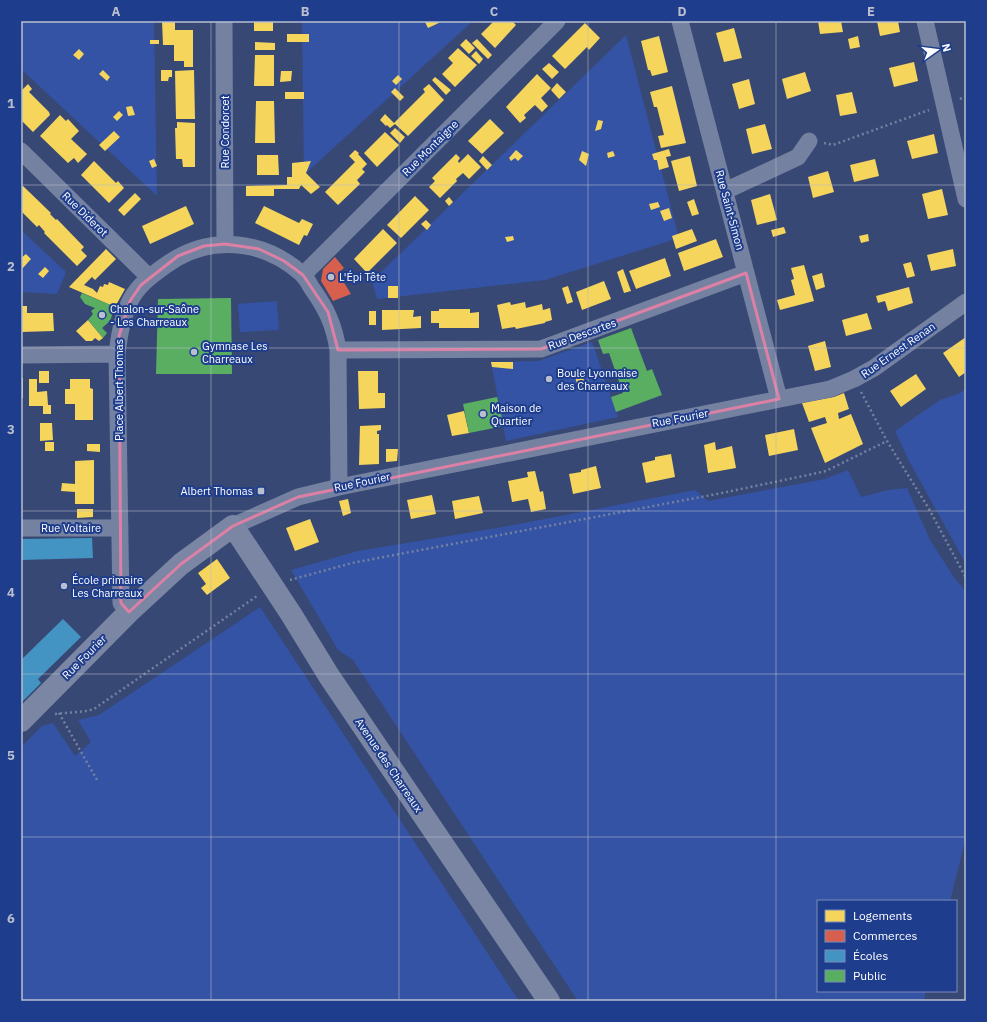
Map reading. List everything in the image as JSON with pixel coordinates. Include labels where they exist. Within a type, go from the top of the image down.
[{"type":"main road","name":"Rue Fourier","points":[[21,720],[129,612],[181,564],[233,526]]},
{"type":"main road","name":"Avenue des Charreaux","points":[[233,526],[271,582],[329,676],[549,1001]]},
{"type":"street","name":"Rue Condorcet","points":[[224,21],[225,244]]},
{"type":"street","name":"Rue Montaigne","points":[[304,275],[557,21]]},
{"type":"street","name":"Rue Saint-Simon","points":[[680,21],[779,399]]},
{"type":"street","points":[[925,21],[966,199]]},
{"type":"street","points":[[725,191],[798,157],[810,140]]},
{"type":"street","name":"Rue Diderot","points":[[21,151],[149,277]]},
{"type":"street","name":"Place Albert Thomas","points":[[129,612],[121,603],[117,354],[119,336],[130,301],[141,285],[149,277],[178,256],[204,246],[225,244],[259,249],[284,260],[304,275],[328,312],[336,335],[338,350],[338,487]]},
{"type":"street","name":"Rue Descartes","points":[[338,350],[542,349],[746,273]]},
{"type":"street","name":"Rue Ernest Renan","points":[[779,399],[830,389],[854,379],[874,368],[966,302]]},
{"type":"street","points":[[21,355],[117,354]]},
{"type":"street","name":"Rue Fourier","points":[[233,526],[298,497],[338,487],[779,399]]},
{"type":"street","name":"Rue Voltaire","points":[[21,528],[120,528]]},
{"type":"path","points":[[810,140],[834,145],[966,96]]},
{"type":"path","points":[[854,379],[887,441],[929,510],[966,578]]},
{"type":"path","points":[[286,582],[352,563],[663,505],[808,475],[832,468],[887,441]]},
{"type":"path","points":[[49,715],[94,710],[260,594]]},
{"type":"path","points":[[59,713],[97,780]]},
{"type":"highlighted area","points":[[225,244],[259,249],[284,261],[303,275],[328,312],[338,350],[541,349],[746,273],[779,399],[298,497],[233,526],[181,564],[129,612],[121,603],[119,336],[130,301],[141,285],[178,256],[204,246]]},
{"type":"shaded area","points":[[21,21],[154,21],[157,196],[21,69]]},
{"type":"shaded area","points":[[302,21],[473,21],[306,173],[304,177]]},
{"type":"shaded area","points":[[626,35],[679,238],[545,280],[377,299],[372,281]]},
{"type":"shaded area","points":[[21,230],[66,272],[57,294],[21,292]]},
{"type":"shaded area","points":[[277,301],[279,330],[240,332],[238,304]]},
{"type":"shaded area","name":"Boule Lyonnaise des Charreaux","points":[[592,342],[618,417],[506,441],[491,362],[538,361]]},
{"type":"shaded area","points":[[966,389],[966,564],[909,461],[895,431],[940,400],[958,394]]},
{"type":"shaded area","points":[[848,470],[861,497],[888,490],[907,488],[930,540],[955,579],[962,586],[966,595],[966,837],[950,900],[817,900],[817,992],[926,992],[924,1001],[578,1001],[353,660],[338,650],[291,570],[358,551],[503,527],[695,490],[708,501],[825,479]]},
{"type":"shaded area","points":[[260,607],[519,1001],[21,1001],[21,747],[42,726],[53,723],[75,756],[91,742],[78,720],[99,715]]},
{"type":"building: Logements","points":[[162,21],[175,21],[175,30],[193,30],[193,67],[184,67],[184,61],[174,61],[174,45],[163,45]]},
{"type":"building: Logements","points":[[254,21],[273,21],[273,31],[254,31]]},
{"type":"building: Logements","points":[[443,21],[428,28],[425,22]]},
{"type":"building: Logements","points":[[494,21],[512,21],[516,25],[495,48],[481,34]]},
{"type":"building: Logements","points":[[818,21],[841,21],[843,32],[820,34]]},
{"type":"building: Logements","points":[[877,21],[898,21],[900,32],[880,36]]},
{"type":"building: Logements","points":[[585,23],[600,38],[589,50],[587,47],[565,69],[552,56]]},
{"type":"building: Logements","points":[[734,28],[742,58],[724,62],[716,33]]},
{"type":"building: Logements","points":[[287,34],[309,34],[309,42],[287,42]]},
{"type":"building: Logements","points":[[659,36],[668,72],[652,76],[650,70],[648,70],[641,41]]},
{"type":"building: Logements","points":[[858,36],[860,47],[850,49],[848,39]]},
{"type":"building: Logements","points":[[466,39],[475,48],[469,54],[460,45]]},
{"type":"building: Logements","points":[[477,39],[492,55],[488,59],[472,43]]},
{"type":"building: Logements","points":[[150,40],[159,40],[159,44],[150,44]]},
{"type":"building: Logements","points":[[255,42],[275,43],[275,50],[255,50]]},
{"type":"building: Logements","points":[[458,48],[477,65],[455,87],[442,74],[453,63],[448,58]]},
{"type":"building: Logements","points":[[79,49],[84,54],[79,60],[73,55]]},
{"type":"building: Logements","points":[[476,51],[483,59],[479,64],[471,56]]},
{"type":"building: Logements","points":[[255,55],[274,55],[274,86],[254,86]]},
{"type":"building: Logements","points":[[914,62],[918,81],[894,87],[889,68]]},
{"type":"building: Logements","points":[[549,63],[559,72],[552,79],[542,69]]},
{"type":"building: Logements","points":[[103,70],[110,77],[107,81],[99,74]]},
{"type":"building: Logements","points":[[161,70],[172,70],[172,77],[169,77],[168,81],[161,81]]},
{"type":"building: Logements","points":[[194,70],[195,119],[176,119],[175,71]]},
{"type":"building: Logements","points":[[281,71],[292,71],[291,81],[280,82]]},
{"type":"building: Logements","points":[[805,72],[811,91],[787,99],[782,79]]},
{"type":"building: Logements","points":[[537,74],[551,88],[541,98],[548,106],[542,112],[535,105],[524,115],[526,118],[520,123],[506,107]]},
{"type":"building: Logements","points":[[398,75],[402,79],[396,85],[392,81]]},
{"type":"building: Logements","points":[[435,77],[451,90],[446,95],[432,80]]},
{"type":"building: Logements","points":[[749,79],[755,104],[739,109],[732,84]]},
{"type":"building: Logements","points":[[557,83],[566,92],[559,99],[551,90]]},
{"type":"building: Logements","points":[[28,84],[32,89],[29,92],[49,112],[50,115],[33,132],[21,120],[21,91]]},
{"type":"building: Logements","points":[[429,84],[444,100],[408,136],[395,124],[390,128],[380,120],[385,114],[394,123],[425,92],[423,89]]},
{"type":"building: Logements","points":[[672,86],[686,143],[661,148],[658,136],[664,135],[657,107],[654,107],[650,92]]},
{"type":"building: Logements","points":[[395,88],[404,97],[400,101],[391,92]]},
{"type":"building: Logements","points":[[285,92],[304,92],[304,99],[285,99]]},
{"type":"building: Logements","points":[[852,92],[857,113],[840,116],[836,95]]},
{"type":"building: Logements","points":[[256,101],[274,101],[275,143],[255,143]]},
{"type":"building: Logements","points":[[132,106],[135,115],[128,116],[126,107]]},
{"type":"building: Logements","points":[[119,111],[123,115],[117,121],[113,117]]},
{"type":"building: Logements","points":[[60,115],[66,121],[68,119],[79,131],[71,139],[87,154],[78,163],[74,158],[68,163],[40,136]]},
{"type":"building: Logements","points":[[490,119],[504,133],[482,154],[468,141]]},
{"type":"building: Logements","points":[[598,120],[603,121],[601,129],[595,131]]},
{"type":"building: Logements","points":[[177,122],[195,123],[195,167],[183,167],[182,159],[176,159],[175,128],[177,128]]},
{"type":"building: Logements","points":[[765,124],[772,149],[752,154],[746,129]]},
{"type":"building: Logements","points":[[395,128],[405,137],[400,143],[390,133]]},
{"type":"building: Logements","points":[[114,131],[120,137],[105,151],[99,145]]},
{"type":"building: Logements","points":[[385,132],[399,145],[377,167],[364,153]]},
{"type":"building: Logements","points":[[934,134],[938,153],[912,159],[907,141]]},
{"type":"building: Logements","points":[[669,149],[671,156],[666,157],[669,167],[659,170],[657,160],[654,160],[652,154]]},
{"type":"building: Logements","points":[[355,150],[367,164],[362,169],[365,172],[357,180],[360,184],[338,205],[325,192],[355,162],[349,156]]},
{"type":"building: Logements","points":[[516,150],[523,156],[518,161],[515,158],[511,161],[509,158]]},
{"type":"building: Logements","points":[[582,151],[589,154],[586,166],[579,160]]},
{"type":"building: Logements","points":[[613,151],[615,156],[608,158],[607,153]]},
{"type":"building: Logements","points":[[456,154],[460,158],[458,161],[459,163],[468,154],[481,167],[469,179],[463,173],[440,198],[429,187],[435,181],[432,178]]},
{"type":"building: Logements","points":[[257,155],[278,155],[279,175],[257,175]]},
{"type":"building: Logements","points":[[483,156],[492,165],[487,170],[479,161]]},
{"type":"building: Logements","points":[[690,156],[697,186],[679,191],[671,161]]},
{"type":"building: Logements","points":[[154,159],[157,166],[152,168],[149,161]]},
{"type":"building: Logements","points":[[875,159],[879,176],[854,182],[850,165]]},
{"type":"building: Logements","points":[[94,161],[116,183],[118,181],[124,188],[109,203],[81,175]]},
{"type":"building: Logements","points":[[311,161],[306,173],[320,187],[311,194],[301,185],[299,189],[274,189],[274,196],[246,196],[246,186],[287,185],[287,177],[292,177],[292,163]]},
{"type":"building: Logements","points":[[828,171],[834,192],[813,198],[808,177]]},
{"type":"building: Logements","points":[[23,186],[84,247],[81,250],[87,256],[77,266],[44,233],[45,232],[39,225],[37,227],[21,211],[21,187]]},
{"type":"building: Logements","points":[[942,189],[948,215],[928,219],[922,194]]},
{"type":"building: Logements","points":[[135,193],[141,199],[124,216],[118,210]]},
{"type":"building: Logements","points":[[770,194],[777,220],[757,225],[751,200]]},
{"type":"building: Logements","points":[[415,196],[429,210],[401,238],[387,225]]},
{"type":"building: Logements","points":[[449,197],[453,202],[449,206],[445,201]]},
{"type":"building: Logements","points":[[694,199],[699,214],[692,216],[687,202]]},
{"type":"building: Logements","points":[[658,202],[660,207],[651,210],[649,204]]},
{"type":"building: Logements","points":[[186,206],[194,224],[150,244],[142,226]]},
{"type":"building: Logements","points":[[264,206],[299,223],[302,219],[313,224],[307,236],[304,235],[299,245],[255,223]]},
{"type":"building: Logements","points":[[669,208],[672,218],[664,221],[660,211]]},
{"type":"building: Logements","points":[[426,220],[431,225],[427,230],[421,224]]},
{"type":"building: Logements","points":[[784,227],[786,233],[773,237],[771,230]]},
{"type":"building: Logements","points":[[383,229],[397,243],[367,273],[354,259]]},
{"type":"building: Logements","points":[[692,229],[697,241],[676,249],[672,236]]},
{"type":"building: Logements","points":[[868,234],[869,241],[861,243],[859,236]]},
{"type":"building: Logements","points":[[513,236],[514,240],[507,242],[505,237]]},
{"type":"building: Logements","points":[[716,239],[723,257],[684,271],[678,253]]},
{"type":"building: Logements","points":[[106,249],[116,259],[95,280],[92,277],[84,285],[93,289],[97,293],[100,286],[103,287],[104,284],[108,285],[109,282],[125,289],[115,307],[69,287]]},
{"type":"building: Logements","points":[[953,249],[956,266],[931,271],[927,255]]},
{"type":"building: Logements","points":[[26,254],[31,259],[22,269],[21,258]]},
{"type":"building: Logements","points":[[665,258],[671,276],[636,289],[629,271]]},
{"type":"building: Logements","points":[[911,262],[915,276],[907,278],[903,264]]},
{"type":"building: Logements","points":[[804,265],[814,301],[780,310],[777,300],[795,295],[791,280],[794,279],[791,268]]},
{"type":"building: Logements","points":[[45,267],[49,271],[43,278],[38,274]]},
{"type":"building: Logements","points":[[623,269],[631,291],[624,293],[617,272]]},
{"type":"building: Logements","points":[[822,273],[825,287],[816,290],[812,276]]},
{"type":"building: Logements","points":[[604,281],[611,299],[582,310],[576,292]]},
{"type":"building: Logements","points":[[388,286],[398,286],[398,298],[388,298]]},
{"type":"building: Logements","points":[[568,286],[573,302],[567,304],[562,288]]},
{"type":"building: Logements","points":[[909,287],[913,303],[888,311],[885,301],[878,303],[876,296]]},
{"type":"building: Logements","points":[[510,302],[511,305],[525,302],[526,308],[542,304],[543,310],[550,308],[552,320],[545,323],[516,329],[515,327],[502,329],[497,305]]},
{"type":"building: Logements","points":[[21,306],[27,306],[27,313],[53,313],[54,331],[21,332]]},
{"type":"building: Logements","points":[[439,309],[470,309],[470,313],[479,312],[479,328],[439,328],[439,323],[431,323],[431,311],[439,311]]},
{"type":"building: Logements","points":[[382,310],[414,310],[413,317],[421,316],[421,328],[382,330]]},
{"type":"building: Logements","points":[[369,311],[376,311],[376,325],[369,325]]},
{"type":"building: Logements","points":[[867,313],[872,329],[846,336],[842,320]]},
{"type":"building: Logements","points":[[88,320],[103,338],[99,341],[95,338],[92,341],[86,341],[76,331]]},
{"type":"building: Logements","points":[[966,337],[966,372],[959,377],[943,353]]},
{"type":"building: Logements","points":[[825,341],[831,367],[815,371],[808,346]]},
{"type":"building: Logements","points":[[491,362],[513,362],[513,369],[492,367]]},
{"type":"building: Logements","points":[[39,371],[49,371],[49,383],[39,383]]},
{"type":"building: Logements","points":[[358,371],[378,371],[378,393],[385,393],[385,408],[359,409]]},
{"type":"building: Logements","points":[[582,371],[586,390],[579,392],[574,372]]},
{"type":"building: Logements","points":[[916,374],[926,389],[901,407],[890,391]]},
{"type":"building: Logements","points":[[21,378],[23,378],[23,398],[21,398]]},
{"type":"building: Logements","points":[[29,379],[37,379],[37,392],[47,391],[48,405],[51,405],[51,414],[43,414],[43,406],[29,406]]},
{"type":"building: Logements","points":[[70,379],[90,379],[90,388],[93,389],[93,420],[75,420],[75,404],[65,404],[65,389],[70,389]]},
{"type":"building: Logements","points":[[844,393],[849,409],[838,413],[839,419],[851,414],[863,444],[825,463],[811,428],[827,423],[825,417],[809,422],[802,403],[834,397]]},
{"type":"building: Logements","points":[[464,411],[469,433],[452,436],[447,415]]},
{"type":"building: Logements","points":[[40,423],[52,423],[53,440],[40,441]]},
{"type":"building: Logements","points":[[381,425],[381,430],[377,431],[377,434],[379,434],[379,464],[359,465],[360,426]]},
{"type":"building: Logements","points":[[794,429],[798,450],[769,456],[765,435]]},
{"type":"building: Logements","points":[[45,442],[54,442],[54,451],[45,451]]},
{"type":"building: Logements","points":[[715,442],[716,450],[732,446],[736,468],[708,473],[704,445]]},
{"type":"building: Logements","points":[[87,444],[100,444],[100,452],[87,451]]},
{"type":"building: Logements","points":[[386,449],[398,449],[397,461],[386,462]]},
{"type":"building: Logements","points":[[671,454],[675,477],[646,483],[642,463],[655,460],[655,457]]},
{"type":"building: Logements","points":[[94,460],[94,504],[75,504],[75,492],[61,491],[62,483],[75,484],[75,461]]},
{"type":"building: Logements","points":[[596,466],[601,488],[573,494],[569,474],[581,472],[581,470]]},
{"type":"building: Logements","points":[[535,471],[540,492],[543,491],[546,509],[531,512],[528,499],[512,502],[508,481],[528,477],[527,472]]},
{"type":"building: Logements","points":[[432,495],[436,514],[411,519],[407,500]]},
{"type":"building: Logements","points":[[479,496],[483,513],[455,519],[452,501]]},
{"type":"building: Logements","points":[[348,499],[351,513],[343,516],[339,501]]},
{"type":"building: Logements","points":[[77,509],[93,509],[93,517],[77,518]]},
{"type":"building: Logements","points":[[310,519],[319,542],[295,551],[286,528]]},
{"type":"building: Logements","points":[[217,559],[230,578],[207,595],[201,588],[206,584],[198,573]]},
{"type":"building: Commerces","name":"L'Épi Tête","points":[[335,257],[344,268],[338,273],[351,294],[333,301],[321,281],[323,269]]},
{"type":"building: Écoles","points":[[92,538],[93,558],[21,560],[21,539]]},
{"type":"building: Écoles","points":[[63,619],[81,637],[38,679],[41,683],[21,703],[21,660]]},
{"type":"building: Public","name":"Chalon-sur-Saône - Les Charreaux","points":[[82,293],[115,307],[110,321],[102,328],[107,333],[103,338],[88,320],[93,314],[91,311],[95,308],[85,304],[80,297]]},
{"type":"building: Public","name":"Gymnase Les Charreaux","points":[[231,298],[232,374],[156,374],[158,299]]},
{"type":"building: Public","points":[[631,328],[647,371],[652,369],[662,395],[616,412],[611,397],[623,393],[609,353],[603,354],[598,340]]},
{"type":"building: Public","name":"Maison de Quartier","points":[[497,397],[504,426],[469,433],[463,404]]},
{"type":"place","name":"L'Épi Tête","points":[[331,277]]},
{"type":"place","name":"Chalon-sur-Saône - Les Charreaux","points":[[102,315]]},
{"type":"place","name":"Gymnase Les Charreaux","points":[[194,352]]},
{"type":"place","name":"Boule Lyonnaise des Charreaux","points":[[549,379]]},
{"type":"place","name":"Maison de Quartier","points":[[483,414]]},
{"type":"place","name":"Albert Thomas","points":[[261,491]]},
{"type":"place","name":"École primaire Les Charreaux","points":[[64,586]]}]
